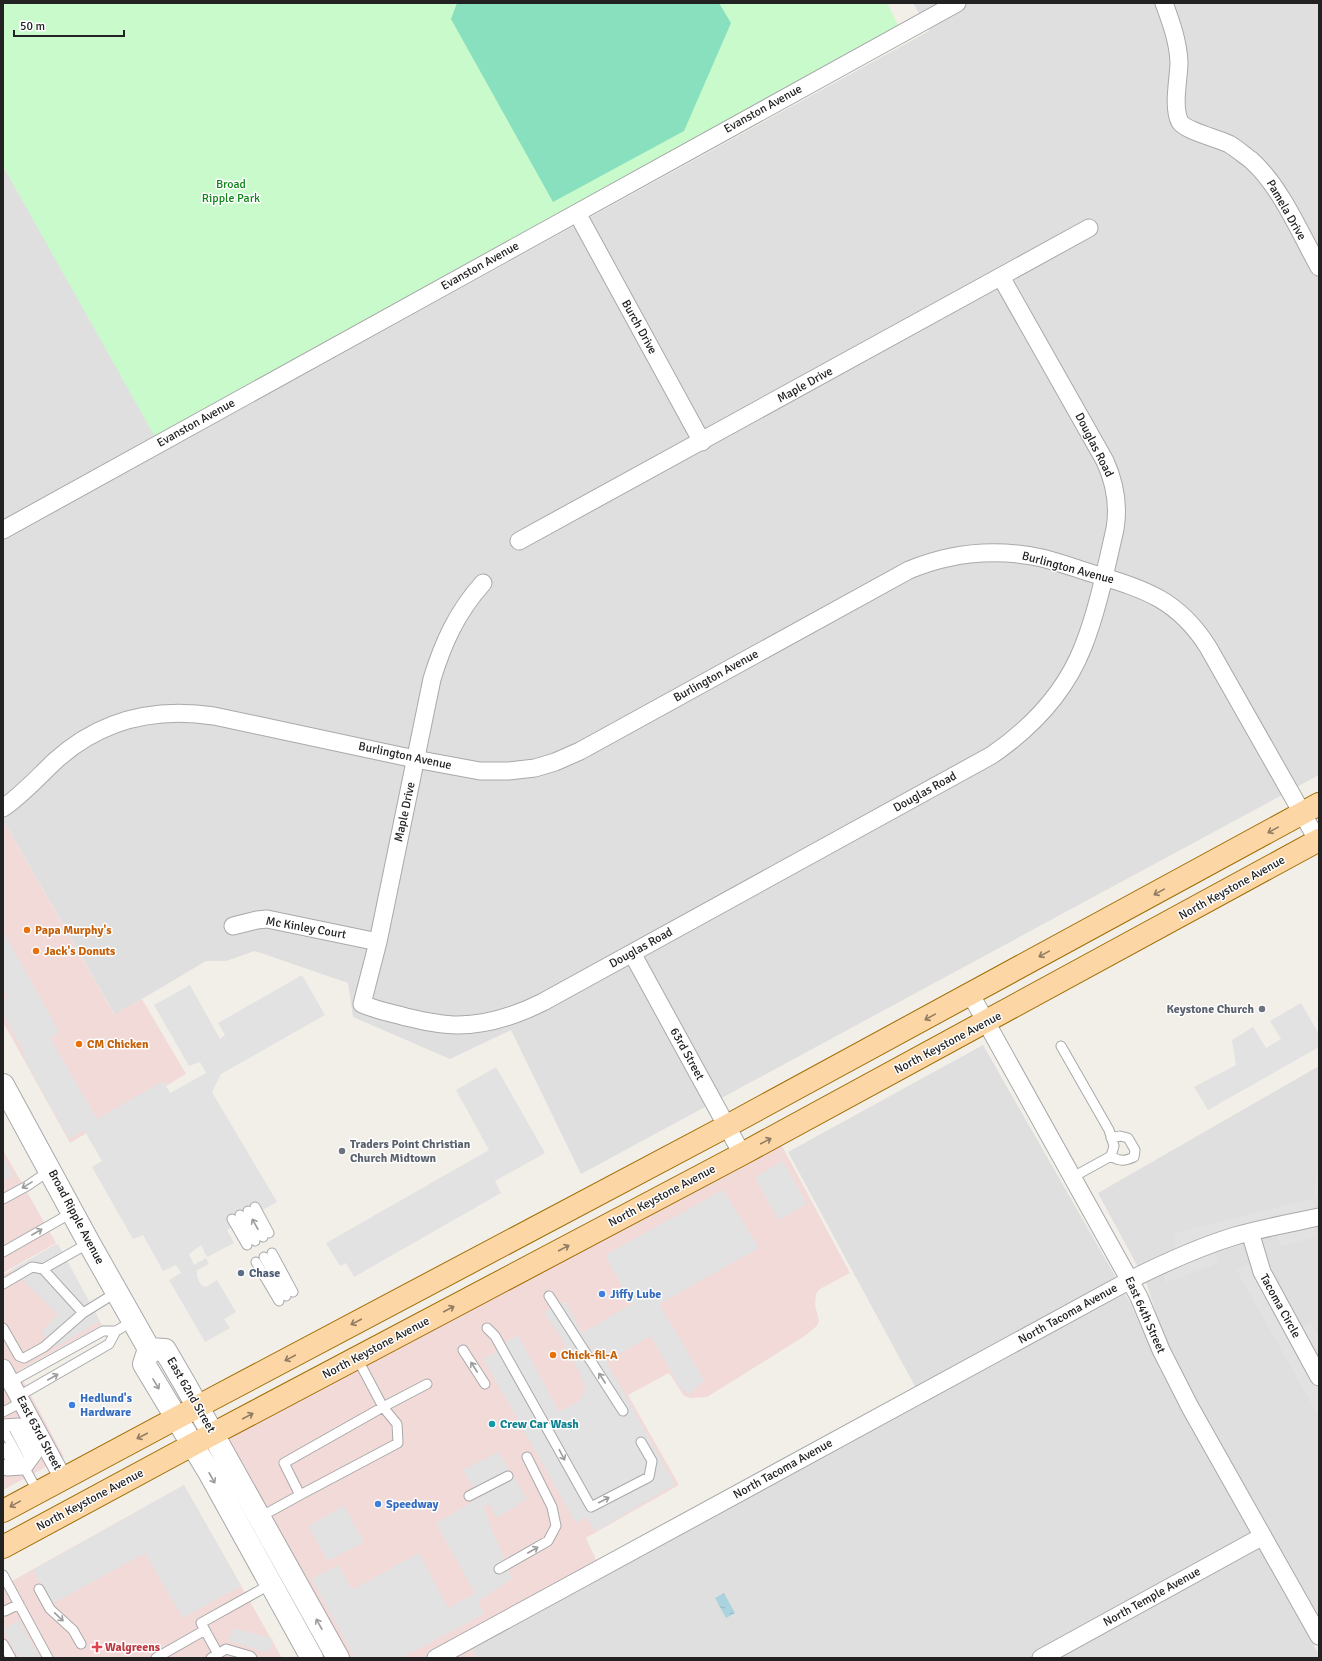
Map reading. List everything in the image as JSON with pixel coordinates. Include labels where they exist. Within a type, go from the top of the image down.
[{"type":"main road","points":[[3,1511],[727,1126],[1311,809]]},
{"type":"main road","name":"North Keystone Avenue","points":[[3,1547],[192,1445],[742,1154],[1318,840]]},
{"type":"street","name":"Evanston Avenue","points":[[3,530],[957,3]]},
{"type":"street","name":"Pamela Drive","points":[[1164,3],[1174,31],[1179,61],[1177,114],[1183,126],[1229,144],[1250,160],[1266,175],[1275,188],[1319,267]]},
{"type":"street","name":"Burch Drive","points":[[577,213],[702,442]]},
{"type":"street","name":"Maple Drive","points":[[520,541],[1089,228]]},
{"type":"street","name":"Douglas Road","points":[[362,1004],[375,1009],[441,1024],[457,1026],[485,1022],[512,1015],[537,1005],[985,759],[1014,739],[1044,711],[1068,677],[1078,659],[1088,634],[1104,577],[1117,515],[1114,488],[1105,461],[1001,277]]},
{"type":"street","name":"Burlington Avenue","points":[[3,808],[60,757],[88,737],[107,727],[126,720],[160,714],[187,713],[214,716],[467,769],[501,772],[521,770],[556,762],[580,751],[896,576],[922,564],[941,558],[975,552],[1003,552],[1044,558],[1141,589],[1158,597],[1180,613],[1195,628],[1208,647],[1240,701],[1311,809],[1318,840]]},
{"type":"street","name":"Maple Drive","points":[[362,1004],[378,942],[432,679],[441,651],[458,615],[483,583]]},
{"type":"street","name":"Mc Kinley Court","points":[[234,926],[267,919],[378,942]]},
{"type":"street","name":"63rd Street","points":[[632,953],[742,1154]]},
{"type":"street","name":"East 64th Street","points":[[971,994],[1139,1296],[1161,1350],[1190,1407],[1319,1636]]},
{"type":"street","name":"Broad Ripple Avenue","points":[[5,1093],[51,1170],[89,1243],[117,1292],[124,1326],[149,1349]]},
{"type":"street","points":[[1130,1280],[1188,1253],[1250,1232],[1319,1217]]},
{"type":"street","name":"Tacoma Circle","points":[[1250,1232],[1262,1272],[1319,1377]]},
{"type":"street","name":"North Tacoma Avenue","points":[[436,1658],[1130,1280]]},
{"type":"street","name":"East 62nd Street","points":[[312,1658],[192,1445],[144,1364],[149,1349],[165,1350],[198,1406],[338,1658]]},
{"type":"street","name":"East 63rd Street","points":[[14,1387],[63,1478]]},
{"type":"street","name":"North Temple Avenue","points":[[1041,1658],[1263,1536]]},
{"type":"lane","points":[[1062,1046],[1109,1130],[1114,1146],[1111,1156],[1073,1177]]},
{"type":"lane","points":[[1111,1138],[1120,1136],[1128,1138],[1135,1150],[1134,1156],[1125,1161],[1117,1160],[1111,1156]]},
{"type":"lane","points":[[3,1199],[27,1186],[51,1170]]},
{"type":"lane","points":[[3,1252],[73,1212]]},
{"type":"lane","points":[[244,1213],[258,1239],[244,1213]]},
{"type":"lane","points":[[43,1269],[89,1243]]},
{"type":"lane","points":[[264,1257],[286,1296],[264,1257]]},
{"type":"lane","points":[[3,1284],[32,1267],[43,1269],[83,1313]]},
{"type":"lane","points":[[3,1328],[19,1356],[24,1358],[44,1347],[83,1313],[117,1292]]},
{"type":"lane","points":[[549,1296],[623,1411]]},
{"type":"lane","points":[[14,1387],[109,1344],[124,1326]]},
{"type":"lane","points":[[3,1412],[14,1387],[103,1331],[124,1326]]},
{"type":"lane","points":[[488,1328],[495,1336],[591,1507],[649,1478],[652,1462],[641,1442]]},
{"type":"lane","points":[[463,1350],[485,1384]]},
{"type":"lane","points":[[260,1517],[300,1494],[398,1443],[397,1424],[383,1407],[357,1358]]},
{"type":"lane","points":[[300,1494],[284,1462],[427,1384]]},
{"type":"lane","points":[[3,1424],[13,1427],[30,1457],[26,1470]]},
{"type":"lane","points":[[3,1429],[38,1492]]},
{"type":"lane","points":[[3,1447],[14,1466],[26,1470]]},
{"type":"lane","points":[[499,1569],[548,1541],[556,1526],[552,1507],[527,1457]]},
{"type":"lane","points":[[3,1464],[7,1471],[26,1470]]},
{"type":"lane","points":[[469,1496],[508,1476]]},
{"type":"lane","points":[[3,1575],[48,1658]]},
{"type":"lane","points":[[252,1658],[250,1656],[226,1649],[214,1656],[201,1623],[271,1584]]},
{"type":"lane","points":[[39,1589],[50,1609],[73,1630],[81,1644]]},
{"type":"lane","points":[[3,1611],[19,1604]]},
{"type":"lane","points":[[156,1658],[205,1630]]},
{"type":"lane","points":[[3,1644],[11,1658]]},
{"type":"shaded area","points":[[913,3],[1319,3],[1319,775],[581,1174],[511,1030],[450,1059],[353,1017],[348,983],[255,951],[226,961],[206,961],[115,1015],[6,825],[3,827],[3,166],[165,451],[929,31]]},
{"type":"shaded area","points":[[6,825],[114,1014],[142,999],[186,1074],[70,1143],[3,1022],[3,827]]},
{"type":"shaded area","points":[[3,931],[59,1032],[50,1038],[97,1119],[163,1081],[170,1093],[206,1073],[200,1062],[189,1066],[154,1005],[190,985],[220,1039],[225,1035],[218,1023],[302,975],[325,1015],[221,1074],[212,1092],[277,1202],[227,1230],[234,1243],[207,1257],[201,1245],[189,1254],[194,1265],[206,1258],[209,1264],[197,1270],[197,1277],[201,1285],[206,1287],[217,1280],[236,1312],[224,1319],[230,1328],[205,1342],[169,1280],[181,1273],[176,1265],[163,1271],[143,1235],[133,1239],[92,1167],[102,1161],[84,1130],[69,1139],[26,1062],[22,1048],[3,1015],[3,1000],[8,997],[3,989]]},
{"type":"shaded area","points":[[1301,1003],[1319,1034],[1319,1047],[1208,1110],[1194,1087],[1236,1065],[1232,1040],[1253,1027],[1266,1048],[1281,1039],[1270,1021]]},
{"type":"shaded area","points":[[983,1045],[1130,1302],[1161,1371],[1319,1655],[1319,1658],[477,1658],[470,1647],[702,1524],[924,1403],[788,1152]]},
{"type":"shaded area","points":[[1319,1066],[1319,1621],[1174,1364],[1166,1345],[1146,1282],[1098,1193]]},
{"type":"shaded area","points":[[496,1067],[545,1153],[495,1181],[501,1193],[354,1277],[346,1263],[340,1266],[326,1243],[489,1150],[456,1090]]},
{"type":"shaded area","points":[[781,1144],[850,1273],[820,1289],[816,1294],[815,1305],[819,1321],[817,1326],[803,1337],[707,1397],[691,1398],[684,1396],[669,1373],[628,1395],[679,1485],[586,1538],[597,1562],[424,1658],[347,1658],[228,1443],[234,1433]]},
{"type":"shaded area","points":[[3,1150],[56,1243],[3,1273]]},
{"type":"shaded area","points":[[3,1157],[13,1175],[3,1181]]},
{"type":"shaded area","points":[[783,1161],[807,1204],[778,1220],[755,1177]]},
{"type":"shaded area","points":[[1319,1164],[1319,1199],[1313,1198]]},
{"type":"shaded area","points":[[723,1190],[759,1248],[659,1304],[704,1380],[689,1394],[681,1389],[651,1336],[606,1361],[675,1484],[595,1532],[587,1517],[576,1523],[483,1358],[495,1353],[508,1341],[518,1335],[559,1412],[579,1401],[586,1389],[579,1371],[560,1336],[544,1312],[565,1301],[582,1333],[632,1304],[605,1255]]},
{"type":"shaded area","points":[[1313,1198],[1316,1237],[1280,1246],[1277,1234],[1235,1245],[1215,1253],[1218,1263],[1166,1283],[1163,1273],[1175,1247],[1174,1233]]},
{"type":"shaded area","points":[[56,1244],[102,1325],[18,1371],[64,1457],[3,1490],[3,1275]]},
{"type":"shaded area","points":[[58,1244],[100,1321],[53,1348],[42,1331],[58,1315],[12,1269]]},
{"type":"shaded area","points":[[1266,1258],[1270,1274],[1301,1329],[1310,1322],[1319,1336],[1319,1349],[1313,1353],[1319,1362],[1319,1417],[1236,1269]]},
{"type":"shaded area","points":[[498,1452],[527,1499],[496,1518],[490,1504],[484,1507],[481,1502],[512,1579],[478,1601],[484,1614],[401,1658],[355,1658],[312,1579],[338,1565],[352,1590],[419,1553],[448,1608],[475,1593],[436,1523],[479,1498],[463,1470]]},
{"type":"shaded area","points":[[184,1485],[282,1658],[3,1658],[3,1586]]},
{"type":"shaded area","points":[[184,1485],[241,1586],[183,1618],[145,1553],[52,1604],[33,1570]]},
{"type":"shaded area","points":[[344,1506],[364,1542],[328,1561],[308,1526]]},
{"type":"shaded area","points":[[19,1620],[40,1658],[19,1658],[3,1630]]},
{"type":"shaded area","points":[[233,1628],[273,1639],[269,1653],[229,1641]]},
{"type":"shaded area","points":[[470,1647],[477,1658],[449,1658]]},
{"type":"green space","name":"Broad Ripple Park","points":[[3,3],[887,3],[902,33],[159,444],[3,166]]},
{"type":"green space","points":[[457,3],[719,3],[731,23],[684,131],[553,202],[451,19]]},
{"type":"water","points":[[724,1593],[735,1613],[726,1618],[715,1598]]},
{"type":"place","name":"Papa Murphy's","points":[[27,930]]},
{"type":"place","name":"Jack's Donuts","points":[[36,951]]},
{"type":"place","name":"Keystone Church","points":[[1262,1009]]},
{"type":"place","name":"CM Chicken","points":[[79,1044]]},
{"type":"place","name":"Traders Point Christian Church Midtown","points":[[342,1151]]},
{"type":"place","name":"Chase","points":[[241,1273]]},
{"type":"place","name":"Jiffy Lube","points":[[602,1294]]},
{"type":"place","name":"Chick-fil-A","points":[[553,1355]]},
{"type":"place","name":"Hedlund's Hardware","points":[[72,1405]]},
{"type":"place","name":"Crew Car Wash","points":[[492,1424]]},
{"type":"place","name":"Speedway","points":[[378,1504]]},
{"type":"place","name":"Walgreens","points":[[97,1647]]}]
